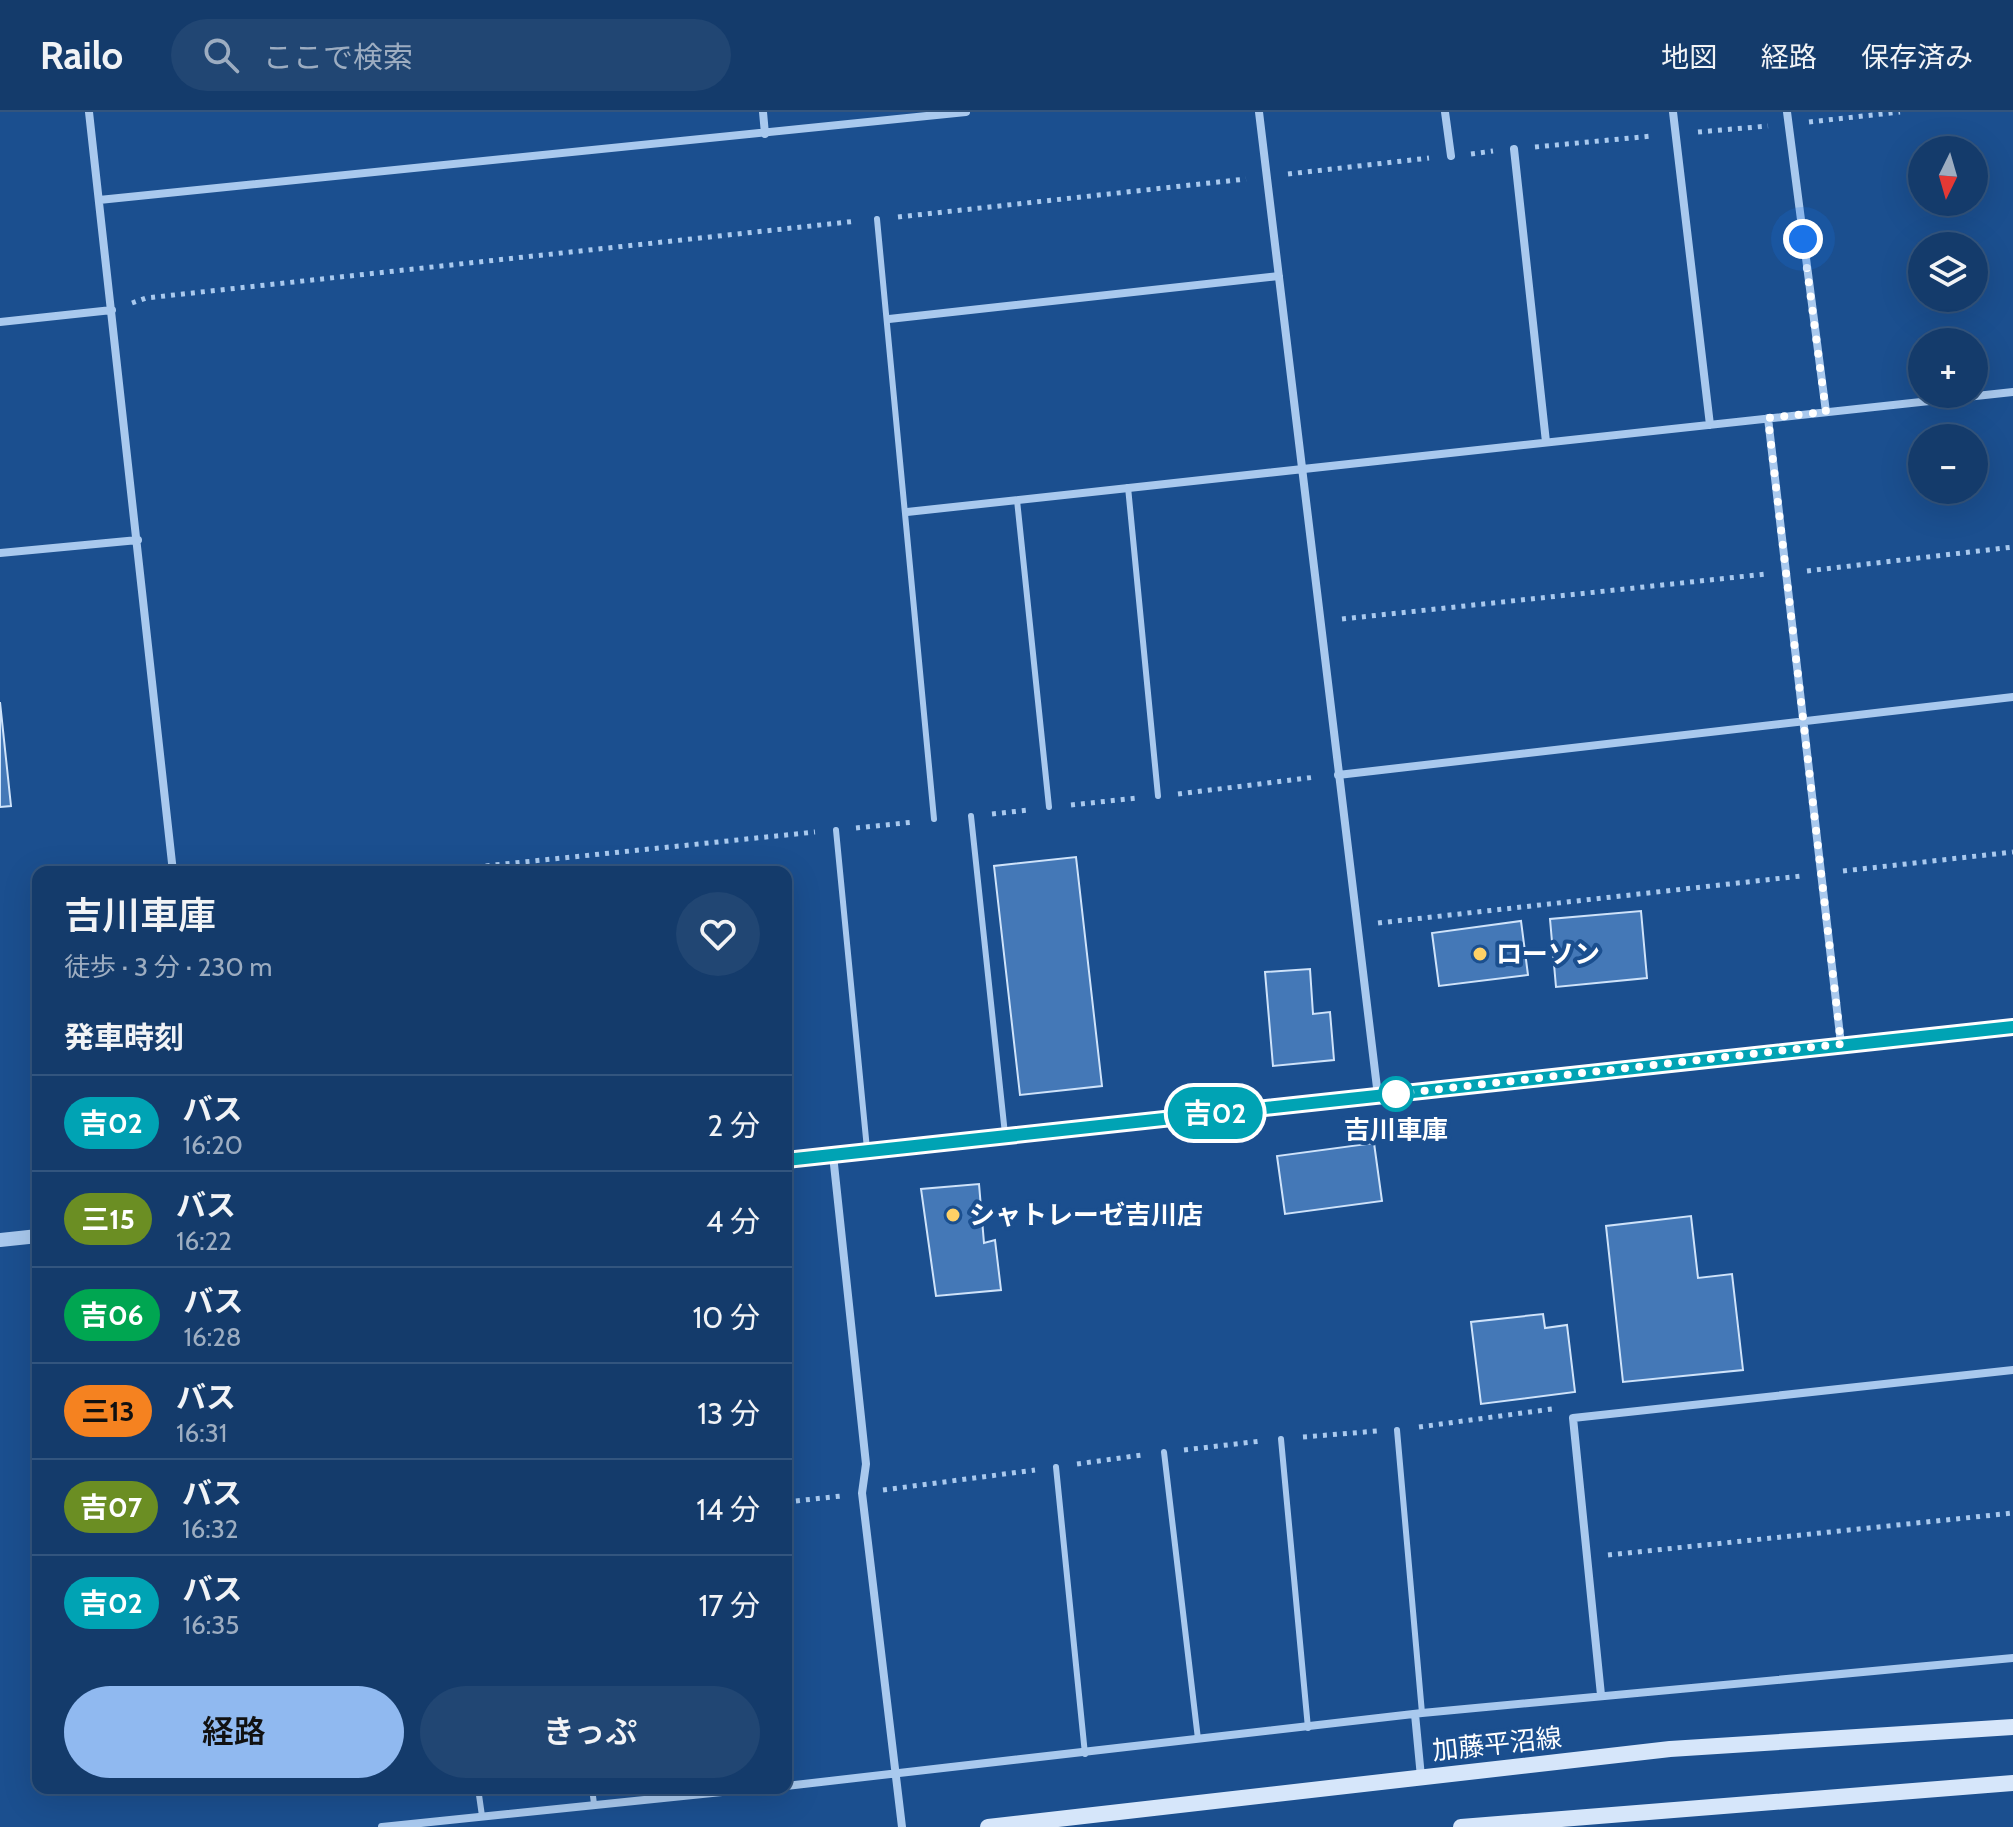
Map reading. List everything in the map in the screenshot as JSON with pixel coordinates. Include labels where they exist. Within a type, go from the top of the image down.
[{"type":"main road","name":"加藤平沼線","points":[[988,1827],[1670,1749],[2013,1727]]},
{"type":"main road","points":[[1461,1827],[2013,1783]]},
{"type":"street","points":[[89,112],[172,866]]},
{"type":"street","points":[[763,112],[765,134]]},
{"type":"street","points":[[99,200],[966,112]]},
{"type":"street","points":[[1259,112],[1355,926],[1378,1096]]},
{"type":"street","points":[[1445,112],[1451,156]]},
{"type":"street","points":[[1673,112],[1710,425]]},
{"type":"street","points":[[1787,112],[1826,412]]},
{"type":"street","points":[[1514,149],[1546,442]]},
{"type":"street","points":[[889,319],[1279,276]]},
{"type":"street","points":[[0,322],[112,310]]},
{"type":"street","points":[[907,512],[2013,392]]},
{"type":"street","points":[[1768,418],[1806,721],[1841,1044]]},
{"type":"street","points":[[0,553],[138,540]]},
{"type":"street","points":[[1338,775],[2013,697]]},
{"type":"street","points":[[792,1159],[2013,1027]]},
{"type":"street","points":[[833,1155],[866,1464],[862,1493],[902,1827]]},
{"type":"street","points":[[0,1240],[32,1237]]},
{"type":"street","points":[[1601,1695],[1573,1418],[2013,1370]]},
{"type":"street","points":[[792,1785],[1085,1754],[1418,1713],[2013,1658]]},
{"type":"street","points":[[1418,1713],[1421,1777]]},
{"type":"street","points":[[382,1827],[679,1794]]},
{"type":"lane","points":[[877,219],[889,319],[934,819]]},
{"type":"lane","points":[[1128,487],[1158,796]]},
{"type":"lane","points":[[1017,500],[1049,807]]},
{"type":"lane","points":[[971,816],[1005,1136]]},
{"type":"lane","points":[[836,830],[868,1152]]},
{"type":"lane","points":[[1397,1430],[1418,1713]]},
{"type":"lane","points":[[1281,1439],[1308,1728]]},
{"type":"lane","points":[[1164,1452],[1198,1739]]},
{"type":"lane","points":[[1056,1467],[1085,1754]]},
{"type":"lane","points":[[479,1794],[482,1816]]},
{"type":"lane","points":[[593,1794],[594,1804]]},
{"type":"path","points":[[112,310],[146,298],[1514,149],[1900,112]]},
{"type":"path","points":[[1320,621],[2013,547]]},
{"type":"path","points":[[971,816],[1338,775]]},
{"type":"path","points":[[485,866],[934,819]]},
{"type":"path","points":[[1355,926],[2013,852]]},
{"type":"path","points":[[1587,1557],[2013,1513]]},
{"type":"building","points":[[0,702],[11,806],[0,807]]},
{"type":"building","points":[[1076,857],[1102,1086],[1020,1095],[994,866]]},
{"type":"building","points":[[1641,911],[1647,978],[1556,987],[1550,919]]},
{"type":"building","name":"ローソン","points":[[1521,921],[1528,975],[1439,986],[1432,933]]},
{"type":"building","points":[[1310,969],[1313,1014],[1330,1012],[1334,1060],[1273,1066],[1265,972]]},
{"type":"building","points":[[1374,1143],[1382,1201],[1285,1214],[1277,1156]]},
{"type":"building","name":"シャトレーゼ吉川店","points":[[979,1184],[984,1243],[995,1240],[1001,1290],[936,1296],[921,1189]]},
{"type":"building","points":[[1691,1216],[1698,1278],[1732,1274],[1743,1370],[1623,1382],[1606,1226]]},
{"type":"building","points":[[1543,1314],[1545,1328],[1567,1325],[1575,1392],[1481,1404],[1471,1322]]},
{"type":"bus line","name":"吉02","points":[[792,1159],[2013,1027]]},
{"type":"place","name":"ローソン","points":[[1480,954]]},
{"type":"place","name":"吉川車庫","points":[[1396,1094]]},
{"type":"place","name":"シャトレーゼ吉川店","points":[[953,1215]]},
{"type":"route","points":[[1396,1094],[1841,1044],[1806,721],[1768,418],[1826,412],[1803,239]]}]
